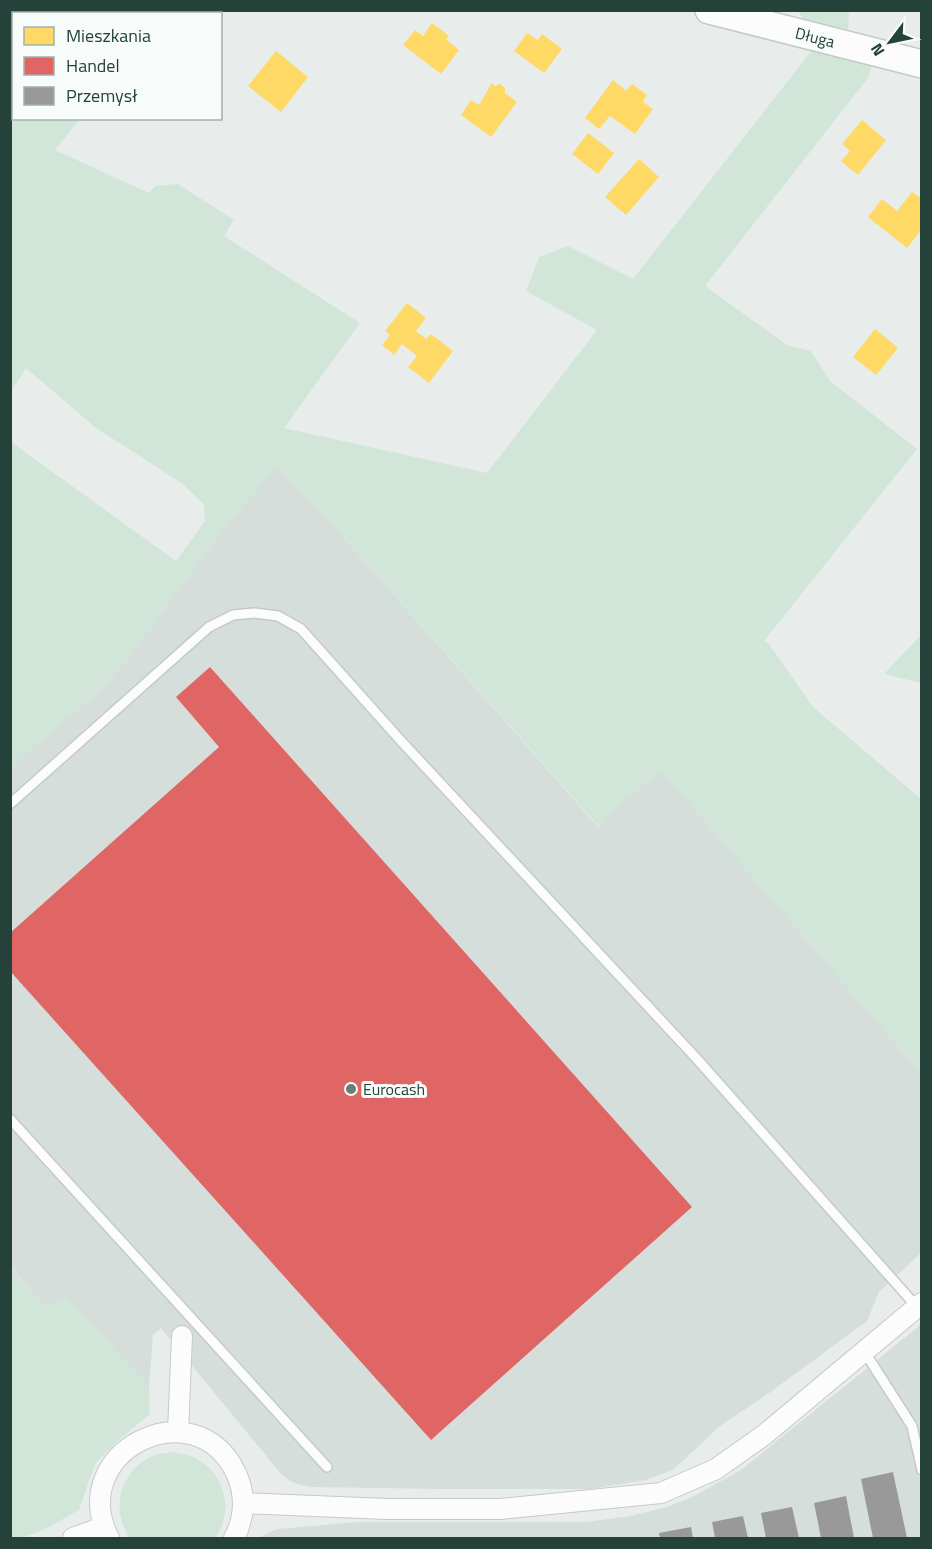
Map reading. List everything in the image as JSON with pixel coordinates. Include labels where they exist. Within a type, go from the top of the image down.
[{"type":"street","name":"Długa","points":[[709,10],[921,64]]},
{"type":"street","points":[[244,1503],[387,1509],[500,1509],[661,1493],[716,1469],[764,1435],[919,1305]]},
{"type":"street","points":[[178,1432],[187,1328]]},
{"type":"street","points":[[73,1539],[106,1533],[99,1504],[103,1480],[115,1459],[132,1443],[154,1434],[178,1432],[199,1437],[217,1448],[231,1463],[241,1482],[244,1503],[240,1527],[234,1539]]},
{"type":"lane","points":[[10,804],[209,627],[233,615],[278,616],[301,630],[402,742],[698,1059],[919,1305]]},
{"type":"lane","points":[[10,1119],[65,1177],[187,1328],[327,1467]]},
{"type":"lane","points":[[864,1351],[912,1426],[921,1470]]},
{"type":"shaded area","points":[[276,466],[325,516],[599,828],[608,814],[661,770],[921,1073],[921,1253],[879,1292],[867,1321],[720,1426],[673,1470],[646,1480],[590,1489],[441,1489],[300,1485],[282,1475],[161,1328],[153,1335],[149,1387],[65,1297],[45,1308],[11,1267],[10,766],[100,691],[130,655],[227,524]]},
{"type":"shaded area","points":[[921,1321],[921,1538],[259,1538],[278,1529],[358,1522],[586,1522],[631,1516],[667,1507],[692,1497],[741,1470],[918,1327]]},
{"type":"green space","points":[[11,11],[166,11],[12,12],[12,120],[79,120],[55,150],[149,193],[155,186],[178,184],[234,220],[224,236],[360,323],[284,428],[487,473],[597,330],[526,291],[539,257],[568,246],[633,279],[812,50],[873,62],[868,78],[705,286],[787,345],[811,351],[830,381],[917,449],[764,641],[769,644],[813,707],[921,799],[921,1073],[661,771],[608,814],[600,828],[325,516],[276,466],[227,524],[130,655],[100,691],[11,766],[11,442],[176,561],[205,521],[204,504],[180,482],[96,428],[26,368],[11,392]]},
{"type":"green space","points":[[798,11],[849,11],[848,29],[805,22]]},
{"type":"green space","points":[[921,634],[921,683],[884,674],[919,637]]},
{"type":"green space","points":[[10,1267],[45,1307],[65,1296],[149,1387],[150,1414],[116,1442],[95,1464],[79,1510],[55,1524],[19,1538],[10,1538]]},
{"type":"green space","points":[[174,1452],[191,1456],[204,1463],[213,1472],[219,1482],[225,1504],[225,1516],[221,1527],[215,1538],[130,1538],[120,1515],[122,1490],[127,1479],[143,1461],[155,1455]]},
{"type":"building: Mieszkania","points":[[432,23],[449,36],[446,39],[459,50],[441,74],[403,45],[415,30],[423,36]]},
{"type":"building: Mieszkania","points":[[527,33],[538,40],[542,34],[562,49],[544,73],[514,51]]},
{"type":"building: Mieszkania","points":[[276,51],[308,77],[281,112],[248,86]]},
{"type":"building: Mieszkania","points":[[613,80],[626,91],[632,84],[647,95],[643,102],[653,109],[635,134],[610,116],[599,129],[585,118]]},
{"type":"building: Mieszkania","points":[[492,83],[495,86],[500,84],[505,88],[505,93],[517,102],[491,137],[461,115],[471,100],[479,105]]},
{"type":"building: Mieszkania","points":[[862,120],[886,140],[858,175],[841,161],[850,151],[842,144]]},
{"type":"building: Mieszkania","points":[[588,133],[614,153],[598,174],[572,154]]},
{"type":"building: Mieszkania","points":[[639,159],[659,177],[626,215],[605,197]]},
{"type":"building: Mieszkania","points":[[912,192],[922,199],[922,229],[907,248],[868,217],[882,199],[897,211]]},
{"type":"building: Mieszkania","points":[[407,303],[426,318],[416,331],[426,339],[431,334],[453,351],[429,383],[408,367],[417,356],[402,344],[394,355],[382,345],[390,335],[385,331]]},
{"type":"building: Mieszkania","points":[[875,329],[898,348],[876,375],[853,357]]},
{"type":"building: Handel","name":"Eurocash","points":[[210,667],[692,1207],[431,1440],[10,971],[10,933],[219,747],[176,697]]},
{"type":"building: Przemysł","points":[[893,1472],[907,1538],[873,1538],[861,1479]]},
{"type":"building: Przemysł","points":[[846,1496],[854,1538],[821,1538],[814,1503]]},
{"type":"building: Przemysł","points":[[792,1507],[799,1538],[766,1538],[761,1513]]},
{"type":"building: Przemysł","points":[[743,1516],[748,1538],[715,1538],[712,1522]]},
{"type":"building: Przemysł","points":[[691,1527],[693,1538],[660,1538],[659,1533]]},
{"type":"place","name":"Eurocash","points":[[351,1089]]}]
